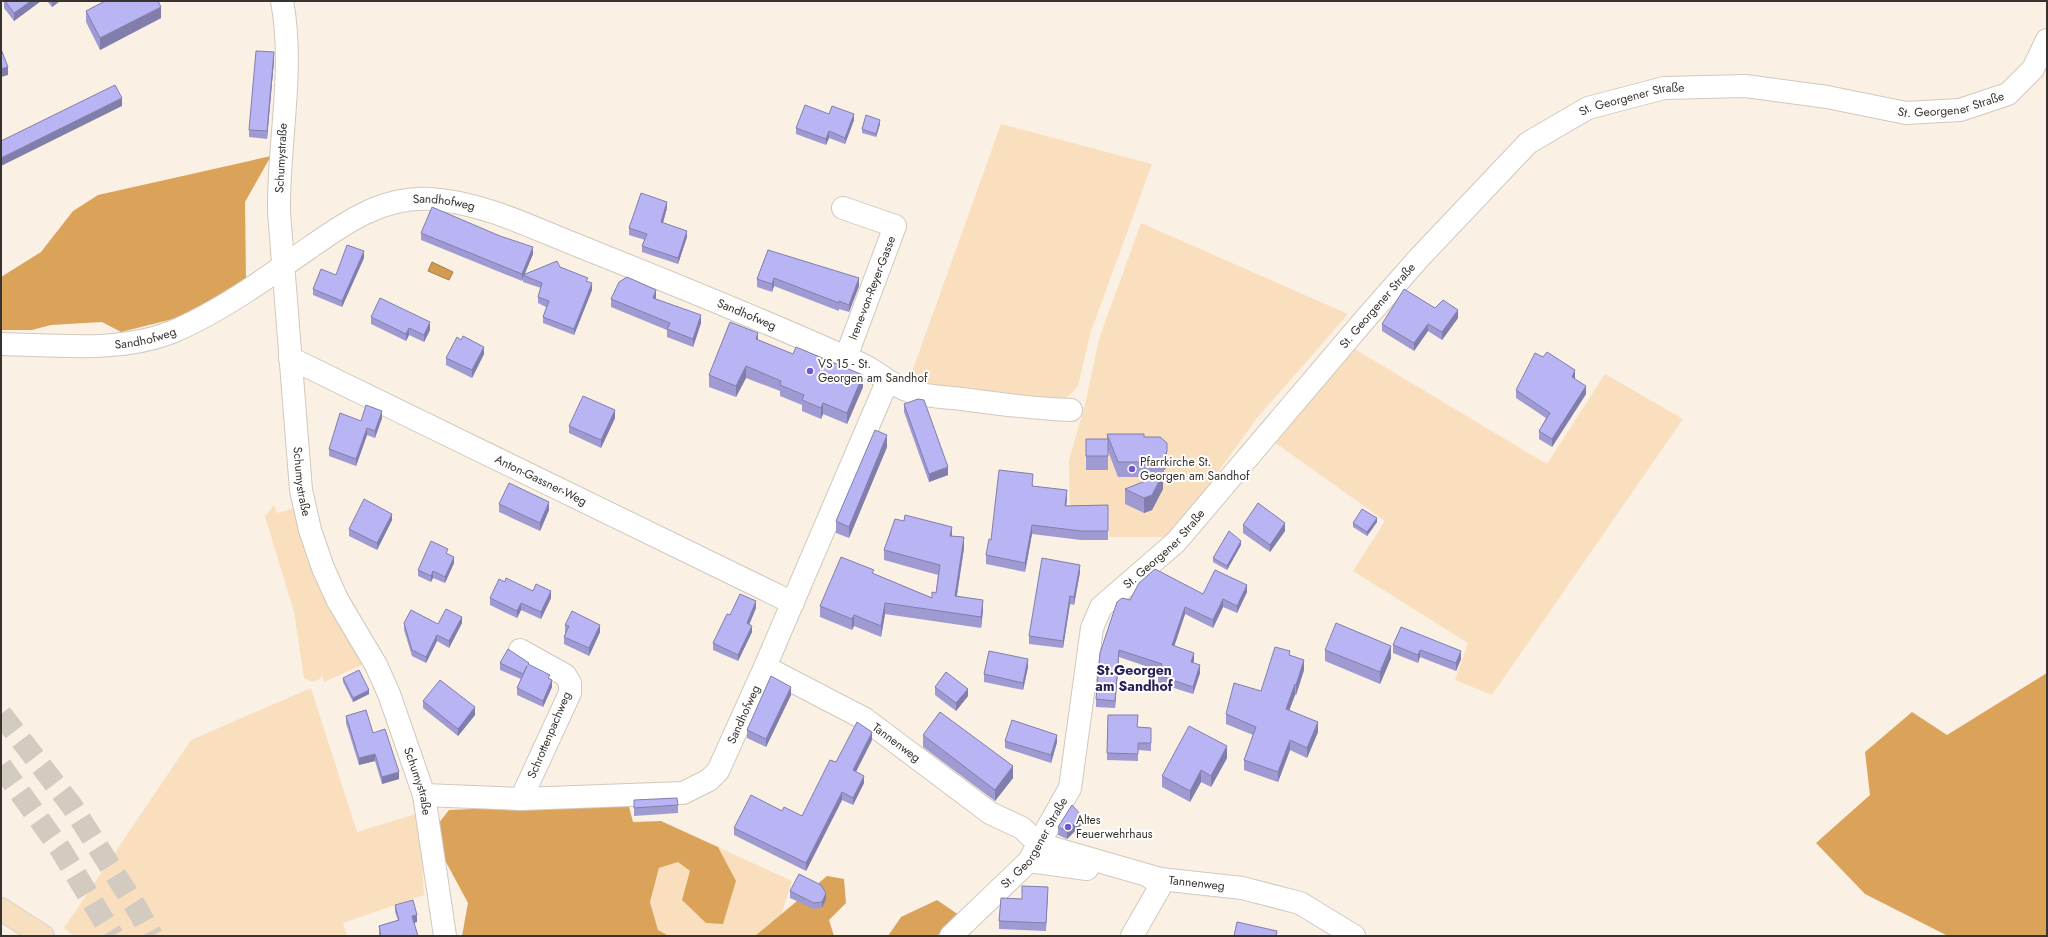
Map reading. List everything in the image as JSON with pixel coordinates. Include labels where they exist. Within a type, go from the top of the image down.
[{"type":"main road","points":[[1,909],[43,936]]},
{"type":"street","name":"Schumystraße","points":[[282,1],[288,54],[278,174],[282,267],[301,490],[310,530],[322,568],[338,601],[376,665],[389,694],[424,795],[445,936]]},
{"type":"street","name":"St. Georgener Straße","points":[[951,936],[1034,853],[1070,788],[1092,628],[1101,607],[1176,542],[1419,258],[1528,143],[1588,108],[1664,88],[1745,86],[1827,97],[1906,113],[1960,110],[2008,94],[2033,69],[2047,40]]},
{"type":"street","name":"Sandhofweg","points":[[1,344],[88,346],[138,342],[169,333],[196,322],[282,267],[352,219],[378,206],[430,199],[460,204],[498,214],[679,286],[846,357],[875,372],[887,382],[915,393],[1034,410],[1071,410]]},
{"type":"street","name":"Irene-von-Reyer-Gasse","points":[[843,208],[895,226],[846,357]]},
{"type":"street","name":"Anton-Gassner-Weg","points":[[290,358],[793,603]]},
{"type":"street","name":"Sandhofweg","points":[[424,795],[521,799],[683,793],[709,780],[718,771],[765,667],[887,382]]},
{"type":"street","name":"Schrottenpachweg","points":[[520,650],[565,675],[570,683],[570,693],[521,799]]},
{"type":"street","name":"Tannenweg","points":[[765,667],[865,719],[990,813],[1022,828],[1034,853],[1164,880],[1242,888],[1300,903],[1354,936]]},
{"type":"street","points":[[1132,936],[1164,880]]},
{"type":"shaded area","points":[[1001,124],[1152,164],[1090,334],[1078,386],[1064,401],[908,383]]},
{"type":"shaded area","points":[[271,156],[245,202],[246,279],[185,316],[121,332],[102,322],[51,325],[32,330],[1,330],[1,277],[41,252],[73,211],[98,195]]},
{"type":"shaded area","points":[[1141,223],[1348,314],[1257,418],[1171,537],[1109,537],[1109,516],[1070,516],[1069,460],[1085,405],[1099,339]]},
{"type":"shaded area","points":[[432,262],[453,272],[449,280],[428,271]]},
{"type":"shaded area","points":[[1353,348],[1547,464],[1605,374],[1683,419],[1492,695],[1455,680],[1468,643],[1353,571],[1385,521],[1270,439]]},
{"type":"shaded area","points":[[274,505],[277,513],[299,507],[366,663],[324,682],[322,675],[320,679],[312,682],[304,678],[294,612],[265,516]]},
{"type":"shaded area","points":[[2047,673],[2047,936],[1948,936],[1865,894],[1816,843],[1870,795],[1865,752],[1912,712],[1947,735]]},
{"type":"shaded area","points":[[311,688],[357,832],[419,813],[424,895],[343,923],[347,936],[74,936],[64,928],[191,740]]},
{"type":"shaded area","points":[[628,803],[633,822],[661,821],[718,847],[736,881],[723,924],[706,923],[682,900],[690,871],[678,862],[659,868],[650,902],[658,930],[669,936],[462,936],[468,903],[439,849],[438,824],[449,810]]},
{"type":"shaded area","points":[[718,847],[792,881],[781,915],[758,935],[669,936],[658,930],[650,902],[659,868],[678,862],[690,871],[735,881]]},
{"type":"shaded area","points":[[827,876],[844,879],[846,903],[829,920],[834,936],[755,936]]},
{"type":"shaded area","points":[[937,900],[959,915],[937,936],[888,936],[901,917]]},
{"type":"building","points":[[5,1],[31,1],[14,13]]},
{"type":"building","points":[[105,1],[158,1],[161,7],[100,38],[86,11]]},
{"type":"building","points":[[1,49],[8,67],[1,69]]},
{"type":"building","points":[[256,51],[274,52],[267,131],[249,130]]},
{"type":"building","points":[[115,85],[122,98],[1,158],[1,141]]},
{"type":"building","points":[[805,105],[829,114],[832,106],[854,114],[845,138],[829,131],[826,139],[796,128]]},
{"type":"building","points":[[866,115],[880,120],[876,134],[862,129]]},
{"type":"building","points":[[641,193],[667,202],[661,222],[687,231],[678,258],[642,246],[647,234],[629,228]]},
{"type":"building","points":[[432,207],[500,236],[533,247],[522,274],[421,233]]},
{"type":"building","points":[[347,245],[364,251],[342,301],[313,289],[321,269],[336,275]]},
{"type":"building","points":[[768,250],[859,278],[849,305],[839,301],[839,303],[774,278],[772,284],[757,279]]},
{"type":"building","points":[[557,261],[560,267],[588,278],[586,281],[592,283],[574,329],[543,317],[549,301],[538,297],[542,283],[523,275]]},
{"type":"building","points":[[627,277],[656,290],[653,298],[701,315],[693,339],[667,329],[670,323],[611,299],[619,282]]},
{"type":"building","points":[[1404,289],[1435,308],[1443,300],[1458,310],[1442,332],[1428,324],[1414,343],[1382,324]]},
{"type":"building","points":[[380,298],[430,322],[424,335],[409,328],[406,334],[371,317]]},
{"type":"building","points":[[730,322],[758,333],[756,339],[793,354],[796,347],[863,375],[847,413],[823,403],[821,408],[802,400],[804,395],[780,385],[781,381],[746,366],[736,386],[709,375]]},
{"type":"building","points":[[463,336],[484,347],[472,370],[446,358],[457,337],[461,340]]},
{"type":"building","points":[[1547,352],[1575,370],[1572,377],[1586,386],[1552,439],[1539,431],[1550,413],[1516,390],[1535,353],[1543,357]]},
{"type":"building","points":[[583,396],[615,410],[601,440],[569,426]]},
{"type":"building","points":[[918,399],[924,400],[948,467],[929,474],[904,404]]},
{"type":"building","points":[[366,405],[382,411],[375,431],[367,428],[356,459],[329,449],[340,413],[361,421]]},
{"type":"building","points":[[875,430],[887,435],[849,527],[836,521]]},
{"type":"building","points":[[1107,434],[1144,434],[1144,437],[1160,437],[1167,443],[1167,452],[1164,455],[1164,462],[1118,462]]},
{"type":"building","points":[[1086,439],[1108,439],[1108,456],[1086,456]]},
{"type":"building","points":[[999,470],[1033,474],[1032,486],[1067,490],[1065,506],[1108,505],[1108,531],[1081,531],[1032,525],[1025,563],[986,555],[989,539],[991,540]]},
{"type":"building","points":[[1163,474],[1152,495],[1144,498],[1125,489]]},
{"type":"building","points":[[509,483],[549,502],[540,523],[499,504]]},
{"type":"building","points":[[364,499],[392,514],[377,543],[349,529]]},
{"type":"building","points":[[1258,503],[1285,523],[1270,545],[1243,525]]},
{"type":"building","points":[[1362,509],[1377,518],[1367,532],[1353,523]]},
{"type":"building","points":[[905,515],[952,527],[950,536],[964,537],[955,596],[983,600],[981,617],[885,603],[881,626],[854,615],[852,619],[820,606],[841,557],[874,570],[872,573],[932,598],[932,592],[936,593],[940,565],[884,550],[895,519],[904,521]]},
{"type":"building","points":[[1229,531],[1241,541],[1227,566],[1213,558]]},
{"type":"building","points":[[431,541],[448,549],[446,553],[454,557],[445,577],[433,571],[431,576],[418,570]]},
{"type":"building","points":[[1042,558],[1080,565],[1074,597],[1070,596],[1063,641],[1029,636]]},
{"type":"building","points":[[1155,569],[1203,594],[1215,570],[1247,585],[1237,606],[1223,599],[1213,620],[1185,607],[1172,645],[1194,653],[1191,662],[1200,665],[1193,687],[1158,675],[1162,664],[1119,650],[1115,701],[1096,699],[1100,653],[1117,602],[1122,598],[1130,600],[1139,583]]},
{"type":"building","points":[[506,578],[533,591],[536,584],[551,591],[541,612],[521,603],[517,611],[490,598],[499,579],[505,582]]},
{"type":"building","points":[[740,594],[756,601],[747,623],[752,626],[738,655],[713,643],[727,614],[730,615]]},
{"type":"building","points":[[446,609],[462,617],[449,641],[437,635],[426,657],[412,650],[404,623],[411,610],[438,624]]},
{"type":"building","points":[[572,611],[600,625],[589,648],[564,637],[569,626],[565,625]]},
{"type":"building","points":[[1336,623],[1391,646],[1380,672],[1325,650]]},
{"type":"building","points":[[1401,627],[1461,651],[1456,663],[1420,650],[1418,655],[1393,645]]},
{"type":"building","points":[[1275,647],[1290,651],[1289,655],[1304,660],[1286,709],[1318,722],[1307,748],[1290,740],[1278,772],[1244,760],[1256,727],[1226,714],[1234,683],[1261,691]]},
{"type":"building","points":[[508,649],[529,663],[528,664],[550,675],[548,678],[552,680],[543,701],[517,688],[527,666],[523,674],[500,663]]},
{"type":"building","points":[[989,651],[1028,659],[1023,683],[984,674]]},
{"type":"building","points":[[359,670],[369,690],[353,698],[343,678]]},
{"type":"building","points":[[946,672],[968,689],[956,703],[935,687]]},
{"type":"building","points":[[771,676],[791,687],[766,739],[747,730]]},
{"type":"building","points":[[440,680],[475,707],[458,729],[423,701]]},
{"type":"building","points":[[366,710],[373,733],[385,729],[399,772],[382,777],[375,754],[359,758],[346,716]]},
{"type":"building","points":[[940,712],[1013,766],[995,790],[923,735]]},
{"type":"building","points":[[1108,715],[1138,715],[1137,727],[1151,728],[1151,743],[1138,743],[1138,754],[1107,753]]},
{"type":"building","points":[[1012,720],[1057,735],[1051,755],[1005,741]]},
{"type":"building","points":[[857,722],[872,732],[853,770],[864,776],[853,798],[842,792],[806,863],[734,828],[751,795],[782,811],[784,807],[802,816],[830,760],[836,762]]},
{"type":"building","points":[[1189,726],[1227,746],[1211,776],[1201,770],[1190,791],[1162,776]]},
{"type":"building","points":[[677,798],[678,805],[634,808],[634,800]]},
{"type":"building","points":[[1072,805],[1082,816],[1067,831],[1058,827]]},
{"type":"building","points":[[799,874],[821,885],[826,893],[822,902],[814,903],[790,891]]},
{"type":"building","points":[[1022,886],[1048,887],[1046,923],[999,921],[1001,898],[1022,899]]},
{"type":"building","points":[[413,900],[417,915],[412,916],[418,936],[381,936],[379,926],[399,920],[395,905]]},
{"type":"building","points":[[1237,922],[1277,931],[1276,936],[1234,936]]},
{"type":"tunnel","points":[[1,714],[72,806],[139,912],[152,936]]},
{"type":"tunnel","points":[[1,766],[61,850],[113,936]]},
{"type":"place","name":"VS 15 - St. Georgen am Sandhof","points":[[810,371]]},
{"type":"place","name":"Pfarrkirche St. Georgen am Sandhof","points":[[1132,469]]},
{"type":"place","name":"Altes Feuerwehrhaus","points":[[1068,827]]},
{"type":"district","name":"St.Georgen am Sandhof","points":[[1134,678]]}]
